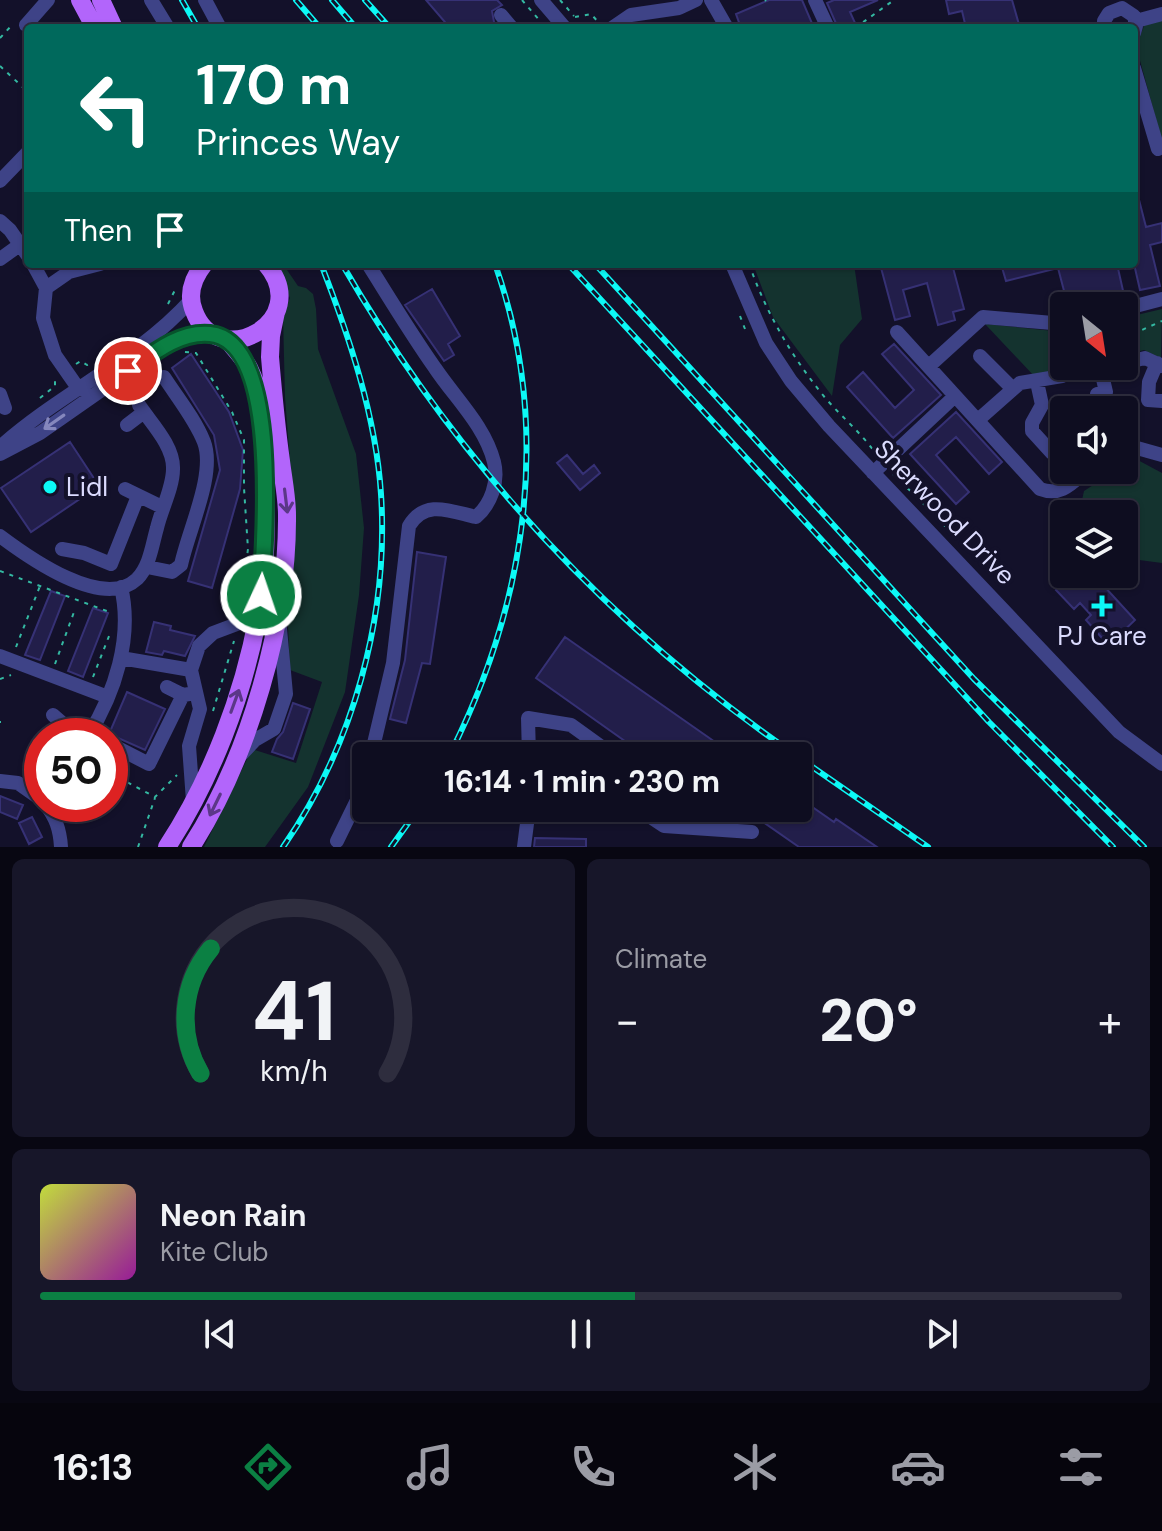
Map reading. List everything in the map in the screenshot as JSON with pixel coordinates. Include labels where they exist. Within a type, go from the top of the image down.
[{"type":"main road","points":[[80,0],[93,24]]},
{"type":"main road","points":[[101,0],[112,24]]},
{"type":"main road","points":[[167,847],[217,752],[243,680],[258,616],[266,514],[257,390],[248,367],[219,336],[201,325],[184,294],[192,286],[199,268]]},
{"type":"main road","points":[[191,847],[237,759],[262,683],[279,613],[287,514],[270,357],[278,287],[268,268]]},
{"type":"main road","points":[[219,336],[242,339],[256,335],[268,325],[276,312]]},
{"type":"street","points":[[27,24],[48,0]]},
{"type":"street","points":[[151,0],[166,24]]},
{"type":"street","points":[[205,0],[218,24]]},
{"type":"street","points":[[541,0],[570,22]]},
{"type":"street","points":[[618,24],[631,15],[679,8],[696,0]]},
{"type":"street","points":[[815,0],[826,24]]},
{"type":"street","points":[[1104,24],[1117,4],[1131,12],[1134,24]]},
{"type":"street","points":[[715,5],[725,24]]},
{"type":"street","points":[[1138,26],[1162,14]]},
{"type":"street","points":[[501,15],[509,24]]},
{"type":"street","points":[[1138,82],[1160,157]]},
{"type":"street","points":[[0,181],[22,169]]},
{"type":"street","points":[[0,221],[24,250],[0,259]]},
{"type":"street","points":[[35,268],[46,288],[43,318],[55,355],[78,388],[90,391],[106,386]]},
{"type":"street","points":[[46,288],[70,268]]},
{"type":"street","points":[[371,268],[434,368],[483,434],[495,462],[496,478],[488,507],[476,517],[427,508],[415,515],[409,526],[393,663],[374,742]]},
{"type":"street","name":"Sherwood Drive","points":[[734,268],[766,343],[791,381],[878,468],[1119,732],[1162,764]]},
{"type":"street","points":[[0,447],[23,426],[169,324],[184,294]]},
{"type":"street","points":[[1138,305],[1162,299]]},
{"type":"street","points":[[929,366],[983,317],[1050,323]]},
{"type":"street","points":[[897,332],[1040,489],[1049,493],[1059,492],[1069,484]]},
{"type":"street","points":[[0,454],[40,433],[166,345],[186,336],[219,336]]},
{"type":"street","points":[[980,356],[1013,389]]},
{"type":"street","points":[[1138,360],[1145,358],[1159,364],[1149,382],[1148,400],[1162,401]]},
{"type":"street","points":[[147,567],[172,572],[181,565],[205,477],[207,457],[203,441],[164,377]]},
{"type":"street","points":[[978,420],[1020,383],[1050,379]]},
{"type":"street","points":[[1098,396],[1106,392],[1103,380]]},
{"type":"street","points":[[1037,382],[1042,405],[1032,423],[1032,431],[1050,451]]},
{"type":"street","points":[[878,468],[955,396]]},
{"type":"street","points":[[0,536],[30,558],[63,576],[104,590],[136,581],[147,567],[172,475],[171,455],[142,408],[127,425]]},
{"type":"street","points":[[1138,448],[1162,455]]},
{"type":"street","points":[[62,549],[84,553],[111,564],[132,492],[162,507]]},
{"type":"street","points":[[97,718],[121,658],[125,605],[121,587]]},
{"type":"street","points":[[237,759],[255,740],[274,729],[286,694],[279,613]]},
{"type":"street","points":[[128,753],[149,764],[190,694],[191,670],[199,646],[213,633],[258,616]]},
{"type":"street","points":[[0,656],[108,697]]},
{"type":"street","points":[[121,658],[191,670]]},
{"type":"street","points":[[167,687],[190,694],[200,709],[189,746],[193,802]]},
{"type":"street","points":[[53,715],[56,718]]},
{"type":"street","points":[[529,742],[528,718],[571,725],[595,742]]},
{"type":"street","points":[[0,781],[18,783],[24,787]]},
{"type":"street","points":[[337,841],[352,810]]},
{"type":"street","points":[[56,822],[61,847]]},
{"type":"street","points":[[524,847],[527,822]]},
{"type":"street","points":[[658,822],[664,826],[752,832]]},
{"type":"path","points":[[522,0],[543,24]]},
{"type":"path","points":[[560,0],[570,22],[591,14],[597,21]]},
{"type":"path","points":[[861,24],[894,0]]},
{"type":"path","points":[[0,66],[24,88]]},
{"type":"path","points":[[751,268],[774,324],[823,396],[869,444],[878,468],[943,523],[954,539]]},
{"type":"path","points":[[165,311],[184,294]]},
{"type":"path","points":[[1138,332],[1162,321]]},
{"type":"path","points":[[179,351],[196,353],[232,412],[244,440],[248,549],[239,616]]},
{"type":"path","points":[[43,396],[55,386],[55,378]]},
{"type":"path","points":[[0,571],[117,615]]},
{"type":"path","points":[[0,679],[14,674],[16,649],[40,585]]},
{"type":"path","points":[[50,676],[74,612]]},
{"type":"path","points":[[89,690],[111,630]]},
{"type":"path","points":[[211,718],[235,635]]},
{"type":"path","points":[[138,847],[155,797],[182,770]]},
{"type":"path","points":[[128,783],[155,797]]},
{"type":"green space","points":[[1162,17],[1162,141],[1138,53],[1138,41],[1146,21]]},
{"type":"green space","points":[[276,268],[286,268],[298,286],[313,294],[318,349],[356,454],[364,528],[359,595],[345,692],[308,787],[265,847],[204,847],[252,749],[296,763],[322,682],[290,670],[288,626],[294,515],[285,397],[283,316],[290,298]]},
{"type":"green space","points":[[755,268],[855,268],[862,319],[840,345],[832,396],[773,317]]},
{"type":"green space","points":[[1162,309],[1161,358],[1144,350],[1138,352],[1138,315]]},
{"type":"green space","points":[[985,324],[1050,331],[1050,373],[1035,377]]},
{"type":"green space","points":[[1138,460],[1162,473],[1162,563],[1138,560],[1138,500],[1082,500],[1084,491],[1095,484],[1138,484]]},
{"type":"building","points":[[426,0],[497,0],[502,5],[492,11],[494,22],[491,24],[447,24]]},
{"type":"building","points":[[769,0],[802,0],[812,24],[740,24],[736,14]]},
{"type":"building","points":[[834,0],[878,0],[850,12],[856,24],[836,24],[827,3]]},
{"type":"building","points":[[946,0],[1012,0],[1019,24],[965,24],[962,11],[949,14]]},
{"type":"building","points":[[1138,196],[1146,227],[1162,223],[1162,242],[1150,245],[1160,286],[1140,290],[1135,268],[1138,268]]},
{"type":"building","points":[[881,268],[953,268],[964,309],[953,312],[955,320],[938,325],[927,283],[903,290],[910,316],[895,320]]},
{"type":"building","points":[[1002,268],[1058,268],[1006,281]]},
{"type":"building","points":[[1058,268],[1118,268],[1123,292],[1064,292]]},
{"type":"building","points":[[432,289],[460,336],[448,344],[454,355],[444,361],[405,305]]},
{"type":"building","points":[[894,344],[941,395],[893,438],[847,387],[863,372],[895,408],[914,390],[882,354]]},
{"type":"building","points":[[191,354],[229,412],[243,450],[240,489],[212,588],[188,581],[220,470],[214,435],[172,368]]},
{"type":"building","points":[[956,412],[1002,462],[989,474],[956,437],[936,455],[969,492],[956,504],[910,454]]},
{"type":"building","name":"Lidl","points":[[70,442],[99,486],[31,532],[1,488]]},
{"type":"building","points":[[567,455],[583,474],[594,465],[600,473],[580,490],[557,463]]},
{"type":"building","points":[[417,552],[446,557],[430,664],[422,663],[406,723],[390,719],[405,660]]},
{"type":"building","name":"PJ Care","points":[[1106,588],[1135,620],[1114,640],[1108,633],[1102,638],[1086,620],[1091,615],[1080,603],[1074,609],[1056,590]]},
{"type":"building","points":[[51,591],[65,596],[40,660],[25,655]]},
{"type":"building","points":[[93,608],[108,613],[83,677],[68,671]]},
{"type":"building","points":[[154,622],[171,626],[170,630],[195,636],[185,656],[164,651],[162,655],[146,652]]},
{"type":"building","points":[[565,637],[715,742],[626,742],[536,678]]},
{"type":"building","points":[[127,692],[165,709],[145,750],[128,742],[128,718],[116,718]]},
{"type":"building","points":[[293,703],[310,709],[293,759],[272,752]]},
{"type":"building","points":[[0,796],[23,805],[17,819],[0,812]]},
{"type":"building","points":[[812,807],[877,847],[799,847],[763,822],[812,822]]},
{"type":"building","points":[[34,822],[42,837],[29,844],[19,823]]},
{"type":"building","points":[[535,838],[586,839],[586,847],[534,847]]},
{"type":"railway","points":[[182,0],[196,24]]},
{"type":"railway","points":[[296,0],[317,24]]},
{"type":"railway","points":[[332,0],[353,24]]},
{"type":"railway","points":[[365,0],[386,24]]},
{"type":"railway","points":[[283,847],[308,808],[347,723],[372,633],[379,587],[381,494],[373,435],[351,348],[322,268]]},
{"type":"railway","points":[[344,268],[435,406],[486,472],[542,536],[600,596],[663,652],[778,742]]},
{"type":"railway","points":[[456,742],[476,698],[497,638],[513,576],[523,514],[526,451],[523,389],[513,326],[496,268]]},
{"type":"railway","points":[[572,268],[989,722],[1113,847]]},
{"type":"railway","points":[[599,268],[974,679],[1144,847]]},
{"type":"railway","points":[[812,767],[928,847]]},
{"type":"railway","points":[[391,847],[409,822]]},
{"type":"place","name":"Lidl","points":[[50,487]]},
{"type":"place","name":"PJ Care","points":[[1102,606]]},
{"type":"route","points":[[128,371],[166,345],[186,336],[212,334],[227,339],[248,367],[257,390],[263,440],[266,514],[261,595]]}]
